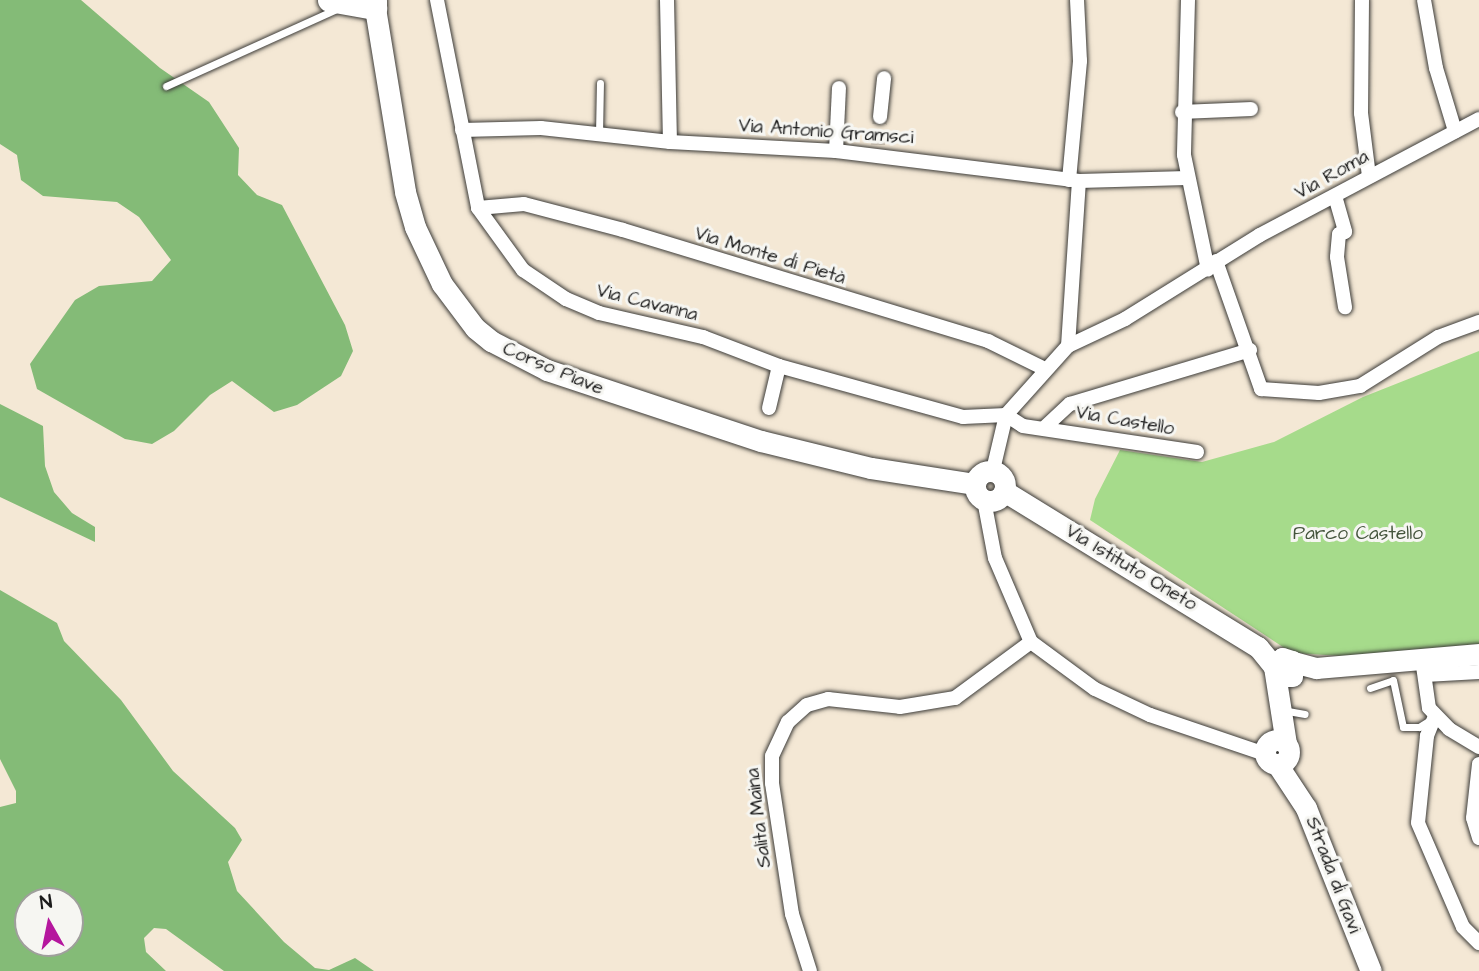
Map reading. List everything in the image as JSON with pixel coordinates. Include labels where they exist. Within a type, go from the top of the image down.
[{"type":"main road","points":[[336,3],[375,4]]},
{"type":"main road","name":"Corso Piave","points":[[375,4],[405,192],[415,227],[442,284],[475,328],[510,353],[635,403],[761,441],[979,492]]},
{"type":"main road","points":[[993,470],[1004,481],[1004,492],[996,500],[979,492],[981,473],[993,470]]},
{"type":"main road","name":"Via Istituto Oneto","points":[[1004,492],[1258,647],[1285,669]]},
{"type":"main road","points":[[1279,736],[1285,669],[1423,667],[1479,654]]},
{"type":"main road","name":"Strada di Gavi","points":[[1279,736],[1292,780],[1371,971]]},
{"type":"street","name":"Via Cavanna","points":[[437,0],[478,208],[523,270],[566,299],[599,313],[703,337],[779,366],[944,415],[1006,415]]},
{"type":"street","points":[[667,0],[670,142]]},
{"type":"street","points":[[1068,346],[1080,61],[1077,0]]},
{"type":"street","points":[[1188,0],[1182,112],[1187,178],[1212,266],[1250,350],[1261,389],[1319,393],[1360,386],[1438,337],[1479,322]]},
{"type":"street","points":[[1362,0],[1361,113],[1368,176]]},
{"type":"street","points":[[1425,4],[1438,73],[1455,131]]},
{"type":"street","points":[[880,117],[884,78]]},
{"type":"street","points":[[836,151],[839,88]]},
{"type":"street","points":[[1182,112],[1251,109]]},
{"type":"street","name":"Via Roma","points":[[1006,415],[1068,346],[1368,176],[1479,119]]},
{"type":"street","name":"Via Antonio Gramsci","points":[[462,130],[541,128],[670,142],[836,151],[877,150],[1074,181],[1187,178]]},
{"type":"street","points":[[1335,196],[1345,232],[1339,234],[1337,257],[1345,307]]},
{"type":"street","name":"Via Monte di Pietà","points":[[478,208],[524,204],[623,230],[988,341],[1045,369]]},
{"type":"street","points":[[1045,427],[1070,404],[1250,350]]},
{"type":"street","points":[[769,408],[779,366]]},
{"type":"street","points":[[993,470],[1006,415]]},
{"type":"street","name":"Via Castello","points":[[1006,415],[1023,426],[1045,427],[1197,453]]},
{"type":"street","points":[[979,492],[995,558],[1031,642],[1095,689],[1150,715],[1279,736]]},
{"type":"street","name":"Salita Maina","points":[[810,971],[792,914],[772,783],[772,756],[788,722],[807,705],[828,699],[900,707],[955,698],[1031,642]]},
{"type":"street","points":[[1479,672],[1423,667],[1429,708],[1435,716],[1479,747]]},
{"type":"street","points":[[1435,716],[1427,736],[1418,823],[1463,927],[1479,943]]},
{"type":"street","points":[[1479,764],[1473,818],[1479,838]]},
{"type":"lane","points":[[166,86],[327,17],[336,3]]},
{"type":"lane","points":[[599,134],[600,83]]},
{"type":"lane","points":[[1370,688],[1393,680],[1403,727],[1419,727],[1435,716]]},
{"type":"lane","points":[[1279,736],[1305,714]]},
{"type":"green space","points":[[0,0],[81,0],[160,68],[209,102],[239,148],[238,175],[257,195],[282,205],[345,325],[353,351],[341,376],[297,405],[274,412],[232,381],[210,395],[174,431],[152,444],[125,439],[37,389],[30,364],[75,300],[99,286],[152,281],[171,260],[139,217],[117,202],[43,196],[21,180],[17,155],[0,144]]},
{"type":"green space","name":"Parco Castello","points":[[1479,351],[1479,644],[1343,656],[1292,653],[1090,520],[1095,499],[1120,450],[1202,462],[1274,442],[1363,397]]},
{"type":"green space","points":[[0,404],[43,426],[45,466],[54,492],[72,513],[95,527],[95,542],[0,497]]},
{"type":"green space","points":[[0,590],[57,623],[64,641],[121,700],[173,771],[235,828],[242,840],[228,862],[237,891],[284,942],[315,968],[329,970],[355,958],[374,971],[224,971],[166,929],[154,928],[144,938],[146,952],[166,971],[0,971],[0,807],[16,803],[16,791],[0,759]]},
{"type":"tunnel","points":[[878,145],[880,117]]}]
